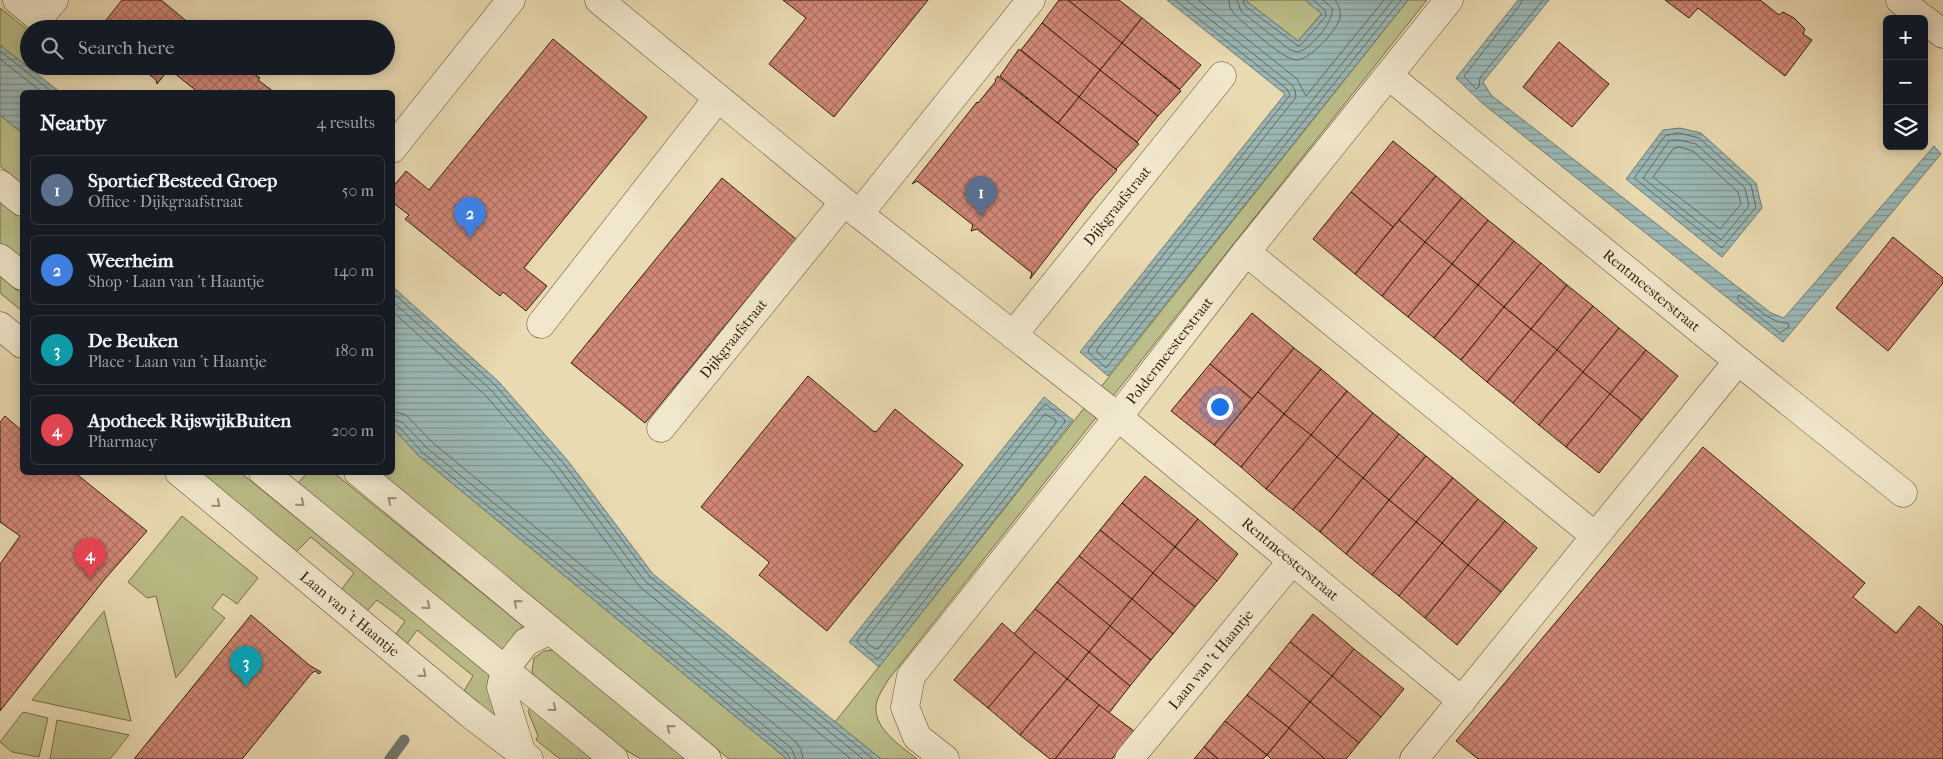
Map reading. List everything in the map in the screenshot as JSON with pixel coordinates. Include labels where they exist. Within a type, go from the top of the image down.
[{"type":"street","points":[[17,0],[46,9]]},
{"type":"street","points":[[395,145],[511,0]]},
{"type":"street","points":[[599,0],[851,208],[1118,417]]},
{"type":"street","name":"Dijkgraafstraat","points":[[662,428],[1031,0]]},
{"type":"street","name":"Poldermeesterstraat","points":[[945,759],[917,737],[905,707],[911,676],[1118,417],[1246,252],[1449,0]]},
{"type":"street","points":[[1900,0],[1919,15]]},
{"type":"street","points":[[1928,22],[1943,34]]},
{"type":"street","name":"Dijkgraafstraat","points":[[1014,335],[1222,76]]},
{"type":"street","name":"Rentmeesterstraat","points":[[1389,76],[1903,493]]},
{"type":"street","points":[[541,324],[718,98]]},
{"type":"street","points":[[0,184],[20,200]]},
{"type":"street","points":[[1246,252],[1595,536]]},
{"type":"street","points":[[0,258],[20,274]]},
{"type":"street","points":[[0,326],[20,342]]},
{"type":"street","points":[[1414,759],[1738,361]]},
{"type":"street","name":"Rentmeesterstraat","points":[[1118,417],[1462,701]]},
{"type":"street","name":"Laan van 't Haantje","points":[[183,475],[526,757]]},
{"type":"street","points":[[362,475],[708,759]]},
{"type":"street","points":[[275,476],[614,759]]},
{"type":"street","name":"Laan van 't Haantje","points":[[1129,759],[1292,561]]},
{"type":"street","points":[[505,669],[526,642],[550,630]]},
{"type":"street","name":"Laan van 't Haantje","points":[[505,669],[501,688],[526,757]]},
{"type":"green space","points":[[1245,0],[1305,0],[1322,13],[1298,41]]},
{"type":"green space","points":[[1408,0],[1427,0],[888,680],[877,701],[878,719],[888,734],[917,759],[881,759],[835,722]]},
{"type":"green space","points":[[0,8],[20,24],[20,61],[0,45]]},
{"type":"green space","points":[[0,115],[20,131],[20,183],[0,166]]},
{"type":"green space","points":[[0,200],[20,216],[20,260],[0,244]]},
{"type":"green space","points":[[0,276],[20,292],[20,309],[0,293]]},
{"type":"green space","points":[[395,430],[419,456],[787,759],[729,759],[378,475],[395,475]]},
{"type":"green space","points":[[199,475],[243,475],[493,677],[496,713],[493,716],[464,691],[473,676],[417,630],[407,644],[396,634],[405,621],[377,600],[367,611],[341,590],[354,573],[311,537],[294,554]]},
{"type":"green space","points":[[305,475],[336,475],[523,626],[501,651],[297,484]]},
{"type":"green space","points":[[182,516],[258,578],[237,604],[223,594],[212,608],[225,618],[176,678],[156,596],[147,598],[128,582]]},
{"type":"green space","points":[[104,611],[131,721],[32,700]]},
{"type":"green space","points":[[553,650],[686,759],[641,759],[620,747],[535,677],[532,671],[534,658],[544,651]]},
{"type":"green space","points":[[530,708],[593,759],[560,759],[536,740],[538,736],[528,711]]},
{"type":"green space","points":[[23,712],[48,718],[39,757],[12,752],[0,742]]},
{"type":"green space","points":[[57,720],[129,735],[110,759],[50,759]]},
{"type":"water","points":[[1167,0],[1245,0],[1298,41],[1322,14],[1305,0],[1408,0],[1108,376],[1080,352],[1285,94]]},
{"type":"water","points":[[1518,0],[1549,0],[1483,82],[1491,95],[1771,313],[1784,318],[1934,146],[1941,154],[1783,342],[1482,103],[1456,78]]},
{"type":"water","points":[[0,45],[20,61],[20,75],[38,75],[57,90],[20,90],[20,131],[0,115]]},
{"type":"water","points":[[1680,128],[1701,133],[1756,183],[1762,208],[1722,257],[1626,179],[1663,130]]},
{"type":"water","points":[[395,289],[499,382],[568,461],[653,574],[881,759],[787,759],[419,456],[395,430]]},
{"type":"water","points":[[1044,397],[1073,420],[879,667],[849,642]]},
{"type":"building","points":[[122,0],[161,0],[185,20],[106,20]]},
{"type":"building","points":[[783,0],[928,0],[834,117],[769,64],[806,18]]},
{"type":"building","points":[[1059,0],[1068,0],[1122,43],[1100,70],[1042,23]]},
{"type":"building","points":[[1068,0],[1119,0],[1142,18],[1122,43]]},
{"type":"building","points":[[1665,0],[1760,0],[1779,15],[1783,12],[1794,18],[1805,29],[1803,34],[1812,40],[1785,76],[1698,8],[1689,18]]},
{"type":"building","points":[[1142,18],[1201,65],[1180,89],[1122,43]]},
{"type":"building","points":[[1042,23],[1100,70],[1079,97],[1021,50]]},
{"type":"building","points":[[553,39],[647,117],[524,268],[547,286],[526,311],[503,292],[500,296],[405,219],[409,215],[395,204],[395,184],[406,171],[429,190]]},
{"type":"building","points":[[1559,42],[1609,84],[1572,127],[1523,87]]},
{"type":"building","points":[[1122,43],[1181,91],[1158,116],[1100,70]]},
{"type":"building","points":[[1019,49],[1079,97],[1058,123],[1000,76]]},
{"type":"building","points":[[1100,70],[1158,116],[1137,142],[1079,97]]},
{"type":"building","points":[[150,75],[164,75],[157,84],[156,80]]},
{"type":"building","points":[[177,75],[256,75],[260,78],[258,80],[271,90],[195,90]]},
{"type":"building","points":[[998,76],[1117,170],[1094,196],[1030,279],[1032,273],[977,229],[971,231],[973,225],[917,181],[912,184],[996,81]]},
{"type":"building","points":[[1079,97],[1139,144],[1116,169],[1058,123]]},
{"type":"building","points":[[1393,141],[1436,176],[1393,227],[1351,192]]},
{"type":"building","points":[[1436,176],[1462,198],[1425,242],[1399,220]]},
{"type":"building","points":[[722,178],[796,239],[645,423],[571,363]]},
{"type":"building","points":[[1351,192],[1393,227],[1355,274],[1313,239]]},
{"type":"building","points":[[1462,198],[1488,220],[1452,264],[1425,242]]},
{"type":"building","points":[[1399,220],[1425,242],[1382,296],[1355,274]]},
{"type":"building","points":[[1488,220],[1514,241],[1478,285],[1452,264]]},
{"type":"building","points":[[1893,237],[1943,278],[1943,283],[1888,351],[1836,308]]},
{"type":"building","points":[[1514,241],[1541,263],[1504,307],[1478,285]]},
{"type":"building","points":[[1425,242],[1452,264],[1408,317],[1382,296]]},
{"type":"building","points":[[1541,263],[1567,285],[1531,329],[1504,307]]},
{"type":"building","points":[[1452,264],[1478,285],[1434,338],[1408,317]]},
{"type":"building","points":[[1478,285],[1504,307],[1461,360],[1434,338]]},
{"type":"building","points":[[1567,285],[1593,306],[1557,350],[1531,329]]},
{"type":"building","points":[[1593,306],[1619,328],[1583,372],[1557,350]]},
{"type":"building","points":[[1504,307],[1531,329],[1487,382],[1461,360]]},
{"type":"building","points":[[1252,313],[1294,348],[1252,399],[1210,364]]},
{"type":"building","points":[[1619,328],[1646,350],[1610,394],[1583,372]]},
{"type":"building","points":[[1531,329],[1557,350],[1513,403],[1487,382]]},
{"type":"building","points":[[1294,348],[1321,369],[1284,414],[1258,392]]},
{"type":"building","points":[[1557,350],[1583,372],[1539,425],[1513,403]]},
{"type":"building","points":[[1646,350],[1678,376],[1642,420],[1610,394]]},
{"type":"building","points":[[1210,364],[1252,399],[1214,445],[1171,411]]},
{"type":"building","points":[[1321,369],[1347,391],[1311,435],[1284,414]]},
{"type":"building","points":[[1583,372],[1610,394],[1566,447],[1539,425]]},
{"type":"building","points":[[808,376],[873,431],[876,432],[895,409],[963,465],[827,631],[759,575],[769,563],[768,561],[701,507]]},
{"type":"building","points":[[1347,391],[1373,413],[1337,457],[1311,435]]},
{"type":"building","points":[[1258,392],[1284,414],[1241,467],[1214,445]]},
{"type":"building","points":[[1610,394],[1642,420],[1599,473],[1566,447]]},
{"type":"building","points":[[1373,413],[1399,434],[1363,478],[1337,457]]},
{"type":"building","points":[[1284,414],[1311,435],[1266,489],[1241,467]]},
{"type":"building","points":[[5,416],[20,429],[20,475],[78,475],[147,531],[104,580],[0,711],[0,564],[20,536],[0,522],[0,422]]},
{"type":"building","points":[[1399,434],[1426,456],[1389,500],[1363,478]]},
{"type":"building","points":[[1311,435],[1337,457],[1293,510],[1266,489]]},
{"type":"building","points":[[1703,447],[1865,583],[1853,597],[1896,633],[1919,606],[1943,626],[1943,759],[1478,759],[1456,741]]},
{"type":"building","points":[[1426,456],[1453,478],[1416,522],[1389,500]]},
{"type":"building","points":[[1337,457],[1363,478],[1320,532],[1293,510]]},
{"type":"building","points":[[1145,476],[1198,519],[1175,547],[1122,503]]},
{"type":"building","points":[[1363,478],[1389,500],[1346,554],[1320,532]]},
{"type":"building","points":[[1453,478],[1478,499],[1442,543],[1416,522]]},
{"type":"building","points":[[1478,499],[1505,521],[1468,565],[1442,543]]},
{"type":"building","points":[[1389,500],[1416,522],[1372,575],[1346,554]]},
{"type":"building","points":[[1122,503],[1175,547],[1153,573],[1100,530]]},
{"type":"building","points":[[1198,519],[1238,554],[1217,581],[1175,547]]},
{"type":"building","points":[[1505,521],[1537,548],[1501,592],[1468,565]]},
{"type":"building","points":[[1416,522],[1442,543],[1399,596],[1372,575]]},
{"type":"building","points":[[1100,530],[1153,573],[1132,599],[1079,556]]},
{"type":"building","points":[[1442,543],[1468,565],[1425,618],[1399,596]]},
{"type":"building","points":[[1175,547],[1217,581],[1195,607],[1153,573]]},
{"type":"building","points":[[1079,556],[1132,599],[1110,626],[1057,582]]},
{"type":"building","points":[[1468,565],[1501,592],[1457,645],[1425,618]]},
{"type":"building","points":[[1153,573],[1195,607],[1173,634],[1132,599]]},
{"type":"building","points":[[1057,582],[1110,626],[1089,652],[1035,609]]},
{"type":"building","points":[[1132,599],[1173,634],[1151,660],[1110,626]]},
{"type":"building","points":[[1035,609],[1089,652],[1067,679],[1013,635]]},
{"type":"building","points":[[1313,614],[1354,649],[1332,676],[1290,642]]},
{"type":"building","points":[[251,615],[309,665],[321,672],[319,674],[315,671],[311,674],[242,759],[134,759]]},
{"type":"building","points":[[1002,623],[1035,652],[988,708],[954,680]]},
{"type":"building","points":[[1110,626],[1151,660],[1130,686],[1089,652]]},
{"type":"building","points":[[1290,642],[1332,676],[1310,702],[1269,668]]},
{"type":"building","points":[[1354,649],[1404,689],[1381,717],[1332,676]]},
{"type":"building","points":[[1035,652],[1067,679],[1020,735],[988,708]]},
{"type":"building","points":[[1089,652],[1130,686],[1109,713],[1067,679]]},
{"type":"building","points":[[1269,668],[1310,702],[1289,728],[1247,695]]},
{"type":"building","points":[[1332,676],[1381,717],[1359,743],[1310,702]]},
{"type":"building","points":[[1067,679],[1099,705],[1055,759],[1050,759],[1020,735]]},
{"type":"building","points":[[1247,695],[1289,728],[1267,755],[1225,721]]},
{"type":"building","points":[[1310,702],[1359,743],[1346,759],[1325,759],[1289,728]]},
{"type":"building","points":[[1099,705],[1134,731],[1112,759],[1055,759]]},
{"type":"building","points":[[1225,721],[1267,755],[1263,759],[1218,759],[1204,747]]},
{"type":"building","points":[[1289,728],[1325,759],[1271,759],[1267,755]]},
{"type":"building","points":[[1204,747],[1218,759],[1194,759]]},
{"type":"waterway","points":[[390,759],[404,740]]},
{"type":"place","name":"Sportief Besteed Groep","points":[[981,217]]},
{"type":"place","name":"Weerheim","points":[[470,238]]},
{"type":"place","name":"Apotheek RijswijkBuiten","points":[[90,579]]},
{"type":"place","name":"De Beuken","points":[[246,687]]}]
